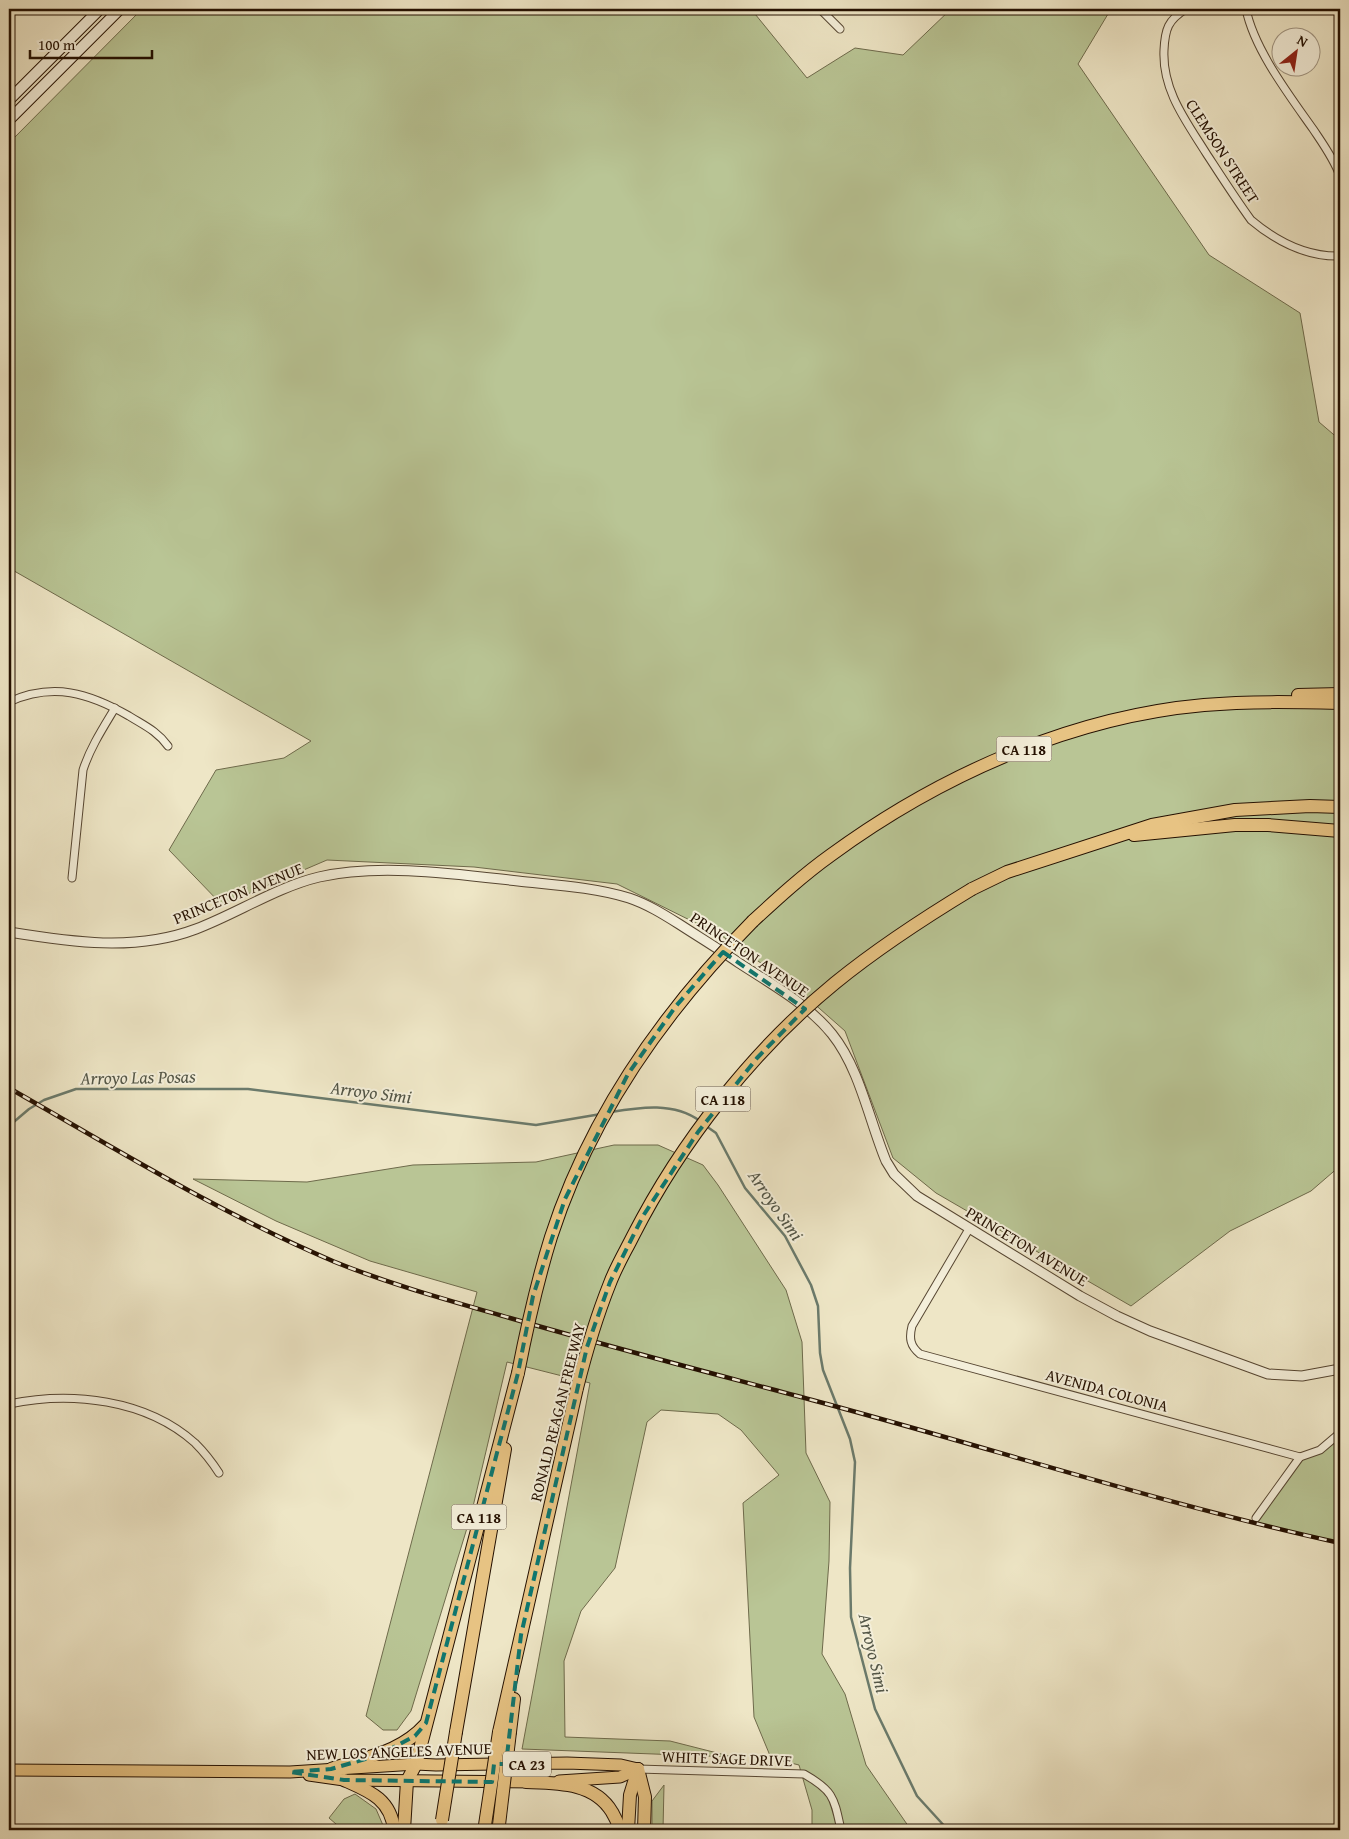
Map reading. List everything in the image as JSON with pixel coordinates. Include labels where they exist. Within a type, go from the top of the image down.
[{"type":"highway","points":[[1205,705],[1252,697],[1340,694]]},
{"type":"highway","name":"CA 118","points":[[426,1723],[518,1373],[533,1296],[565,1199],[601,1122],[628,1074],[676,1006],[712,964],[753,921],[794,884],[831,855],[877,824],[954,779],[984,765],[1084,728],[1129,716],[1205,705],[1284,702],[1340,704]]},
{"type":"highway","name":"RONALD REAGAN FREEWAY","points":[[504,1732],[521,1635],[577,1388],[587,1347],[610,1282],[670,1171],[731,1088],[757,1058],[795,1018],[834,984],[900,935],[972,889],[1007,872],[1152,825],[1235,810],[1310,806],[1340,807]]},
{"type":"highway","points":[[1119,836],[1235,825],[1268,825],[1340,831]]},
{"type":"highway","points":[[441,1825],[518,1373]]},
{"type":"highway","points":[[404,1830],[407,1781],[416,1764],[426,1723]]},
{"type":"highway","points":[[331,1769],[394,1748],[415,1736],[426,1723]]},
{"type":"highway","points":[[485,1828],[504,1732]]},
{"type":"highway","name":"CA 118","points":[[499,1828],[504,1732]]},
{"type":"highway","points":[[628,1830],[630,1794],[638,1769]]},
{"type":"highway","points":[[638,1769],[645,1797],[644,1830]]},
{"type":"highway","name":"CA 23","points":[[344,1780],[373,1794],[387,1807],[394,1822],[394,1830]]},
{"type":"highway","points":[[526,1782],[564,1783],[595,1793],[609,1808],[620,1830]]},
{"type":"main road","points":[[9,100],[100,9]]},
{"type":"main road","points":[[9,120],[120,9]]},
{"type":"main road","name":"NEW LOS ANGELES AVENUE","points":[[9,1770],[290,1772],[416,1764],[594,1764],[621,1765],[638,1769]]},
{"type":"main road","name":"NEW LOS ANGELES AVENUE","points":[[290,1772],[344,1780],[526,1782],[620,1777],[638,1769]]},
{"type":"street","points":[[820,9],[840,29]]},
{"type":"street","name":"CLEMSON STREET","points":[[1186,9],[1176,15],[1168,25],[1165,36],[1165,70],[1169,88],[1178,110],[1251,220],[1266,233],[1300,249],[1330,256],[1340,256]]},
{"type":"street","points":[[1246,9],[1248,21],[1265,56],[1329,153],[1340,176]]},
{"type":"street","points":[[1340,286],[1340,309]]},
{"type":"street","points":[[9,702],[25,695],[39,693],[65,692],[88,696],[115,708],[156,732],[168,746]]},
{"type":"street","points":[[72,878],[83,770],[101,730],[115,708]]},
{"type":"street","name":"PRINCETON AVENUE","points":[[9,932],[105,944],[160,939],[198,928],[296,884],[317,877],[357,872],[431,872],[557,885],[631,898],[651,907],[711,944],[795,1000],[832,1034],[851,1065],[881,1148],[894,1174],[917,1196],[1080,1296],[1116,1316],[1150,1331],[1268,1374],[1302,1376],[1340,1370]]},
{"type":"street","name":"AVENIDA COLONIA","points":[[970,1229],[912,1326],[911,1344],[920,1354],[1300,1457]]},
{"type":"street","points":[[9,1404],[41,1399],[75,1398],[134,1409],[150,1415],[179,1431],[206,1455],[219,1473]]},
{"type":"street","points":[[1256,1518],[1300,1457],[1320,1450],[1340,1433]]},
{"type":"street","name":"WHITE SAGE DRIVE","points":[[638,1769],[804,1774],[823,1786],[832,1796],[841,1830]]},
{"type":"highlighted area","points":[[723,952],[805,1009],[757,1058],[698,1132],[643,1216],[610,1282],[587,1347],[521,1635],[506,1764],[494,1764],[492,1782],[344,1780],[290,1772],[331,1769],[379,1755],[415,1736],[426,1723],[518,1373],[533,1296],[565,1199],[628,1074],[676,1006]]},
{"type":"green space","points":[[142,9],[751,9],[807,78],[855,48],[903,55],[951,9],[1111,9],[1078,64],[1209,255],[1300,313],[1319,422],[1340,440],[1340,1166],[1311,1191],[1230,1231],[1131,1306],[936,1193],[893,1158],[845,1031],[794,986],[722,936],[617,884],[474,867],[327,860],[222,905],[169,850],[216,770],[284,758],[311,741],[9,568],[9,143]]},
{"type":"green space","points":[[614,1145],[658,1145],[703,1165],[786,1290],[802,1342],[806,1453],[830,1502],[829,1561],[822,1654],[845,1694],[866,1765],[911,1830],[812,1830],[812,1810],[799,1765],[771,1758],[754,1717],[743,1503],[779,1475],[741,1430],[718,1414],[661,1410],[647,1422],[615,1568],[581,1611],[564,1661],[565,1737],[670,1741],[733,1757],[522,1749],[590,1383],[507,1362],[471,1515],[411,1711],[397,1730],[383,1730],[366,1716],[477,1292],[370,1261],[276,1221],[193,1179],[307,1182],[413,1165],[536,1162]]},
{"type":"green space","points":[[1340,1433],[1340,1543],[1253,1522],[1300,1457],[1320,1450]]},
{"type":"green space","points":[[664,1785],[663,1830],[652,1830],[652,1801]]},
{"type":"green space","points":[[355,1794],[376,1809],[385,1830],[343,1830],[329,1818],[344,1799]]},
{"type":"waterway","name":"Arroyo Simi","points":[[9,1126],[29,1109],[44,1100],[76,1089],[248,1089],[536,1125],[601,1114]]},
{"type":"waterway","name":"Arroyo Simi","points":[[611,1112],[645,1108],[668,1108],[690,1115],[700,1121]]},
{"type":"waterway","name":"Arroyo Simi","points":[[706,1126],[716,1133],[745,1188],[785,1236],[811,1285],[818,1306],[820,1353],[823,1370],[850,1439],[855,1462],[850,1568],[851,1617],[875,1709],[917,1796],[948,1830]]},
{"type":"railway","points":[[9,1088],[210,1202],[293,1243],[335,1262],[378,1278],[548,1329],[878,1418],[1141,1493],[1273,1528],[1340,1543]]},
{"type":"water label","name":"Arroyo Las Posas","points":[[138,1077]]}]
